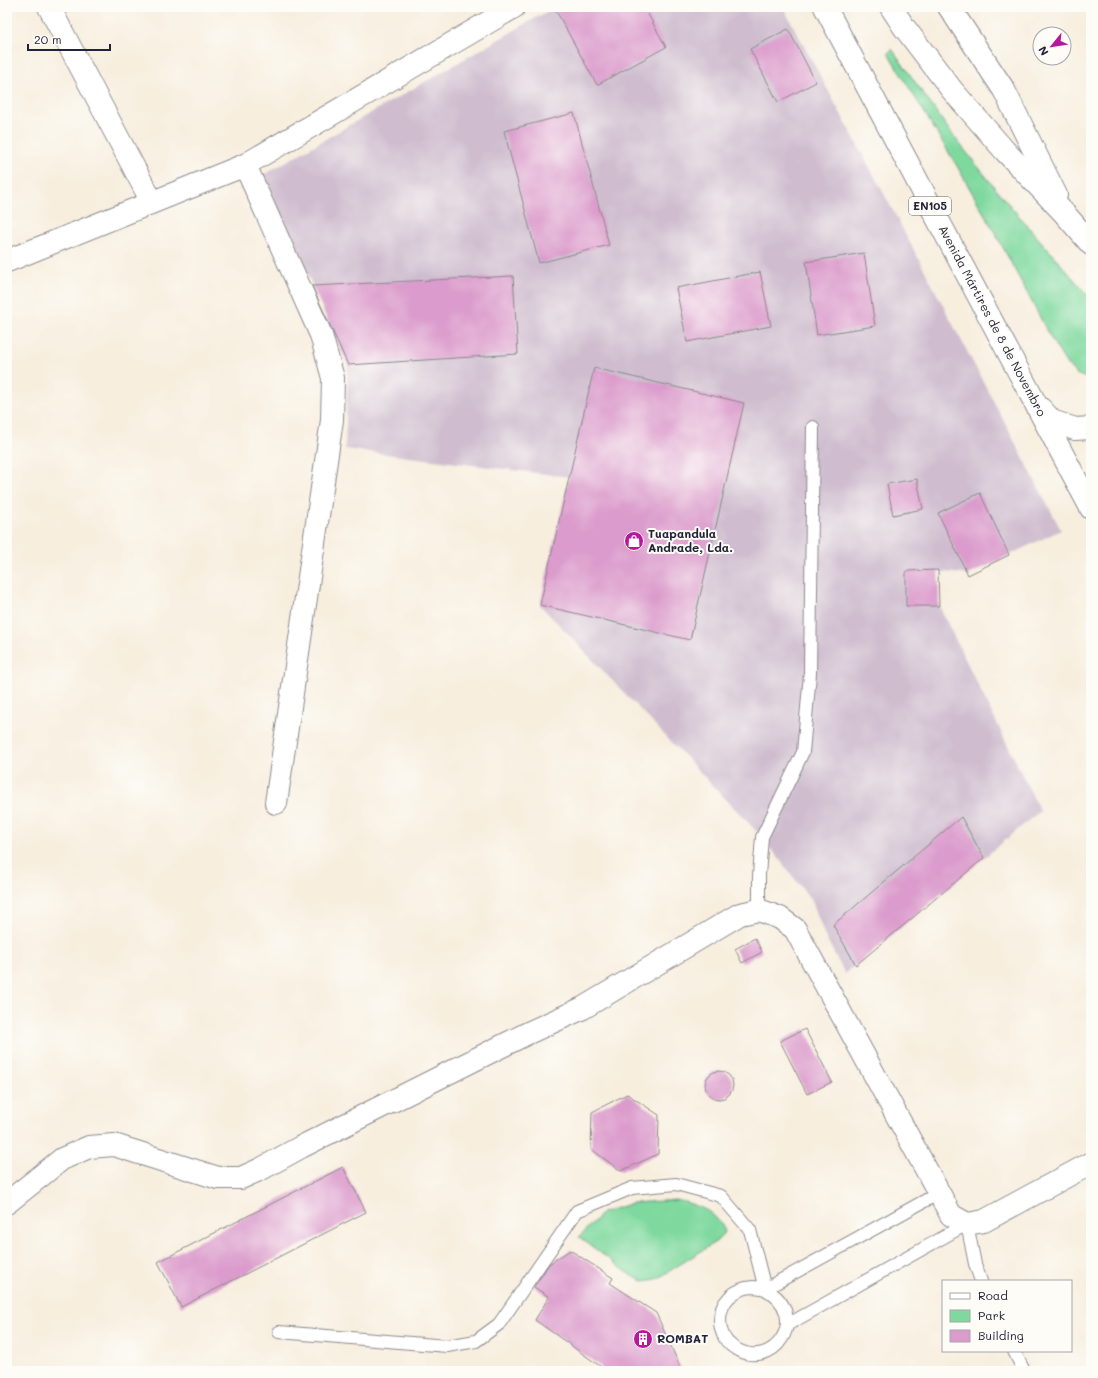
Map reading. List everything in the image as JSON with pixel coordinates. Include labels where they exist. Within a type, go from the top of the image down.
[{"type":"street","points":[[49,7],[152,202]]},
{"type":"street","points":[[7,262],[245,165],[514,7]]},
{"type":"street","name":"Avenida Mártires de 8 de Novembro","points":[[825,7],[1091,508]]},
{"type":"street","points":[[891,7],[904,27],[952,90],[1005,152],[1064,212],[1091,244]]},
{"type":"street","points":[[948,7],[1004,90],[1064,212]]},
{"type":"street","points":[[245,165],[321,335],[332,378],[332,420],[276,803]]},
{"type":"street","points":[[1036,404],[1052,421],[1075,430],[1091,428]]},
{"type":"street","points":[[7,1203],[62,1159],[89,1147],[114,1145],[218,1178],[241,1178],[528,1033],[583,1008],[740,914],[759,910],[780,918],[795,929],[951,1215],[967,1224],[984,1221],[1091,1163]]},
{"type":"lane","points":[[759,910],[759,875],[762,836],[803,752],[810,674],[813,428]]},
{"type":"lane","points":[[279,1332],[447,1346],[476,1341],[499,1324],[578,1211],[632,1188],[676,1184],[721,1196],[750,1230],[765,1289]]},
{"type":"lane","points":[[765,1289],[939,1193]]},
{"type":"lane","points":[[787,1325],[967,1224],[975,1264],[981,1280]]},
{"type":"lane","points":[[753,1287],[765,1289],[775,1295],[782,1303],[786,1314],[787,1325],[784,1334],[778,1344],[770,1350],[760,1354],[739,1352],[730,1345],[724,1337],[720,1326],[720,1314],[724,1303],[732,1294],[742,1289],[753,1287]]},
{"type":"lane","points":[[1014,1352],[1024,1371]]},
{"type":"shaded area","points":[[555,7],[783,7],[897,218],[1061,530],[968,575],[938,571],[939,606],[1040,811],[845,974],[825,936],[812,901],[762,837],[540,605],[569,477],[345,449],[348,365],[263,175]]},
{"type":"green space","points":[[892,49],[951,133],[1000,194],[1091,299],[1091,380],[1076,374],[1066,363],[1053,342],[998,238],[957,166],[888,53]]},
{"type":"green space","points":[[677,1200],[699,1207],[711,1213],[725,1231],[717,1241],[657,1279],[643,1281],[632,1276],[579,1237],[602,1213],[632,1203]]},
{"type":"building","points":[[554,7],[644,7],[666,47],[597,85]]},
{"type":"building","points":[[788,29],[816,82],[778,102],[750,49]]},
{"type":"building","points":[[574,113],[609,245],[539,263],[504,131]]},
{"type":"building","points":[[864,253],[875,326],[817,335],[806,262]]},
{"type":"building","points":[[760,272],[771,326],[687,342],[676,288]]},
{"type":"building","points":[[513,276],[518,354],[348,365],[312,286]]},
{"type":"building","name":"Tuapandula Andrade, Lda.","points":[[594,368],[744,403],[690,640],[540,605]]},
{"type":"building","points":[[917,479],[923,509],[893,515],[887,484]]},
{"type":"building","points":[[980,493],[1009,555],[968,575],[938,513]]},
{"type":"building","points":[[938,570],[939,606],[906,606],[906,571]]},
{"type":"building","points":[[961,817],[984,858],[856,965],[833,925]]},
{"type":"building","points":[[755,938],[762,952],[742,963],[735,949]]},
{"type":"building","points":[[805,1029],[832,1082],[807,1094],[780,1041]]},
{"type":"building","points":[[719,1071],[729,1075],[733,1085],[729,1095],[719,1099],[709,1095],[705,1085],[709,1075]]},
{"type":"building","points":[[627,1094],[659,1115],[658,1154],[621,1171],[591,1149],[592,1112]]},
{"type":"building","points":[[343,1167],[366,1212],[181,1307],[158,1262]]},
{"type":"building","points":[[570,1250],[613,1278],[610,1283],[656,1313],[682,1371],[603,1371],[600,1366],[535,1320],[549,1297],[534,1287],[549,1264]]},
{"type":"place","name":"Tuapandula Andrade, Lda.","points":[[634,541]]},
{"type":"place","name":"ROMBAT","points":[[643,1339]]}]
